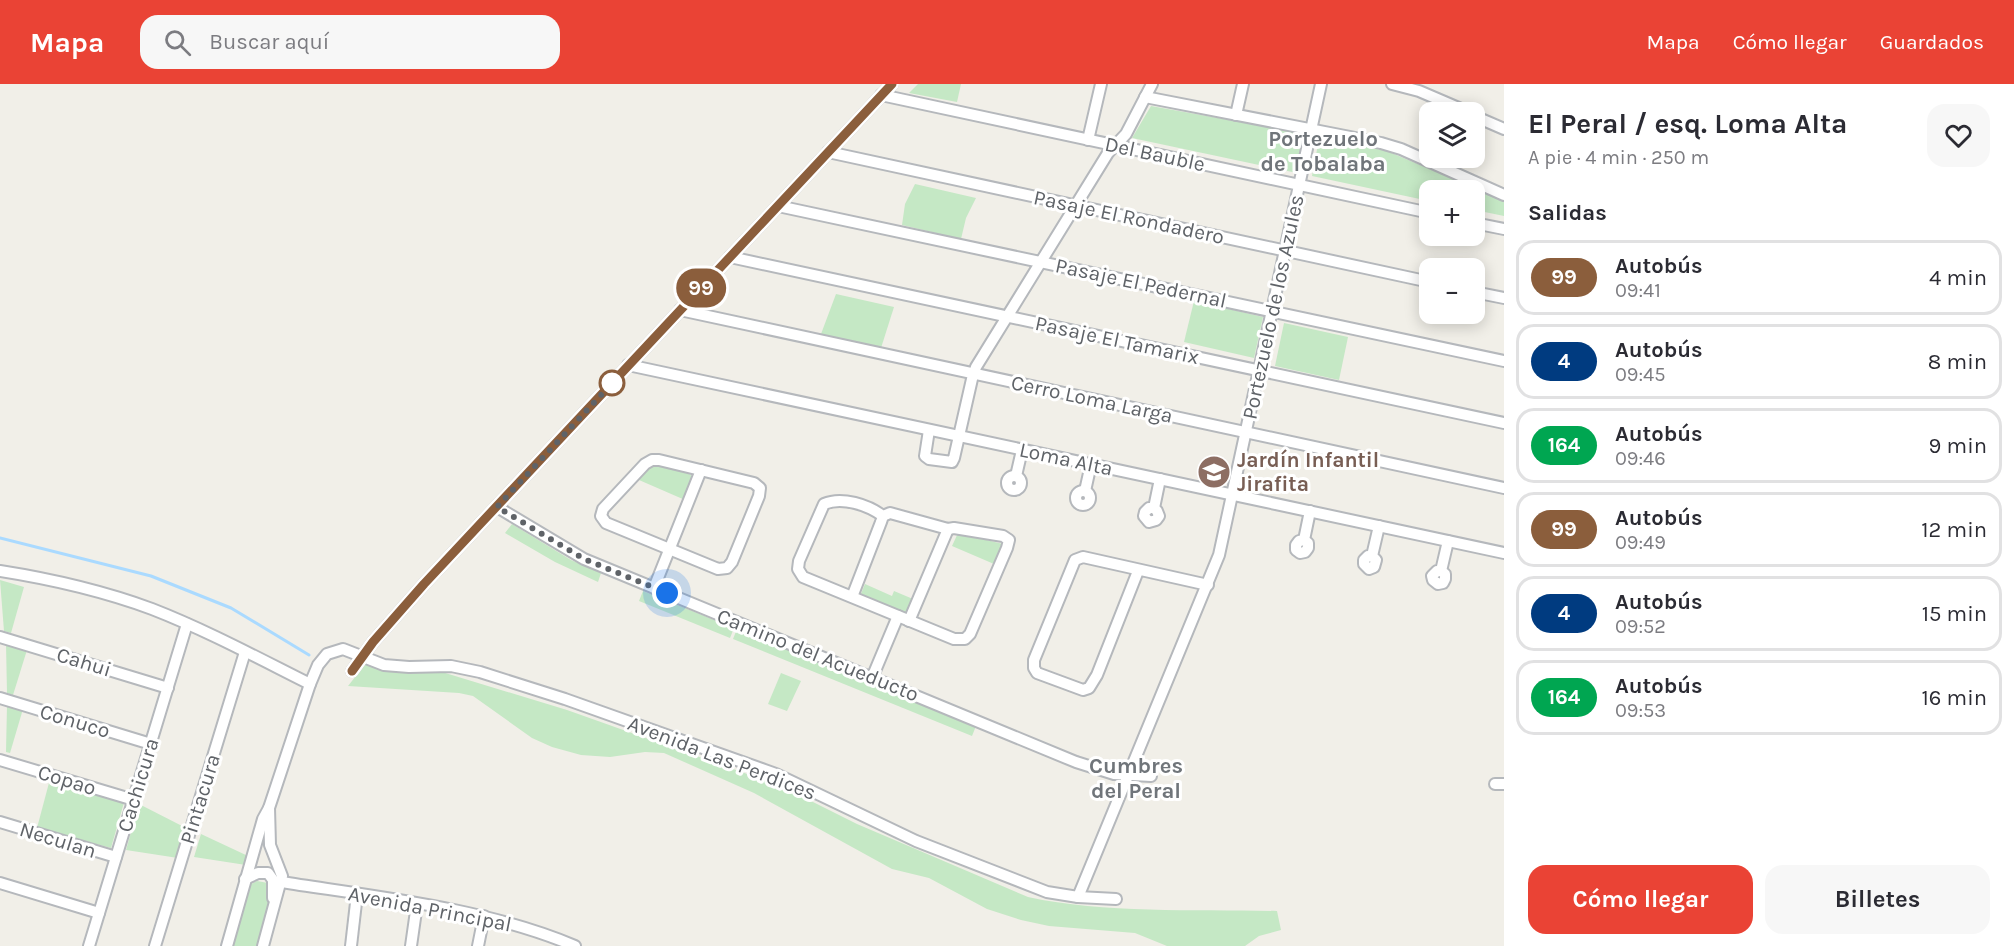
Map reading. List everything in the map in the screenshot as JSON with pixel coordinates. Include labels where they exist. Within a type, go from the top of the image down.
[{"type":"street","points":[[352,671],[358,654],[892,84]]},
{"type":"street","points":[[1088,140],[1101,84]]},
{"type":"street","points":[[929,430],[925,456],[947,463],[954,461],[974,373],[1108,153],[1126,134],[1152,84]]},
{"type":"street","points":[[1236,115],[1243,84]]},
{"type":"street","name":"Portezuelo de los Azules","points":[[1078,897],[1219,555],[1321,84]]},
{"type":"street","points":[[1392,84],[1419,91],[1445,102]]},
{"type":"street","name":"Del Bauble","points":[[881,95],[1419,211]]},
{"type":"street","points":[[1145,97],[1390,145],[1504,195]]},
{"type":"street","points":[[1485,121],[1504,129]]},
{"type":"street","name":"Pasaje El Rondadero","points":[[828,152],[1419,280]]},
{"type":"street","name":"Pasaje El Pedernal","points":[[778,206],[1504,361]]},
{"type":"street","points":[[1485,225],[1504,229]]},
{"type":"street","name":"Pasaje El Tamarix","points":[[730,257],[1504,423]]},
{"type":"street","points":[[1485,294],[1504,298]]},
{"type":"street","name":"Cerro Loma Larga","points":[[680,310],[1504,488]]},
{"type":"street","name":"Loma Alta","points":[[628,365],[1504,553]]},
{"type":"street","points":[[1016,476],[1022,450]]},
{"type":"street","points":[[652,460],[701,470],[754,483],[760,488],[759,496],[732,562],[727,568],[718,569],[606,523],[601,516],[603,509],[645,464],[652,460]]},
{"type":"street","points":[[1082,505],[1087,505],[1090,501],[1090,496],[1085,491],[1091,464]]},
{"type":"street","points":[[654,588],[701,470]]},
{"type":"street","points":[[1154,508],[1160,479]]},
{"type":"street","points":[[852,597],[883,516],[890,513],[948,530],[954,528],[1004,536],[1009,540],[970,634],[964,639],[954,639],[803,578],[798,569],[799,561],[824,504],[831,501],[856,503],[883,516]]},
{"type":"street","name":"Camino del Acueducto","points":[[497,507],[584,559],[872,678],[1097,770],[1129,776],[1150,776]]},
{"type":"street","points":[[1304,540],[1310,511]]},
{"type":"street","points":[[1372,556],[1379,526]]},
{"type":"street","points":[[909,621],[948,530]]},
{"type":"street","points":[[1441,571],[1448,541]]},
{"type":"street","points":[[1138,571],[1097,675],[1089,688],[1083,690],[1037,673],[1034,660],[1075,560],[1083,557],[1208,585]]},
{"type":"street","points":[[0,571],[100,593],[151,609],[310,684]]},
{"type":"street","points":[[872,678],[898,616]]},
{"type":"street","name":"Cachicura","points":[[89,946],[187,624]]},
{"type":"street","name":"Cahui","points":[[0,637],[168,688]]},
{"type":"street","points":[[227,946],[263,819],[269,808],[318,664],[327,654],[343,649],[358,654]]},
{"type":"street","name":"Pintacura","points":[[155,946],[245,652]]},
{"type":"street","name":"Avenida Las Perdices","points":[[358,654],[384,664],[409,667],[451,666],[480,672],[565,699],[776,774],[916,841],[1047,892],[1078,897],[1116,899]]},
{"type":"street","name":"Conuco","points":[[0,698],[151,744]]},
{"type":"street","name":"Copao","points":[[0,760],[134,800]]},
{"type":"street","points":[[263,946],[281,882],[281,870],[270,845],[269,808]]},
{"type":"street","name":"Neculan","points":[[0,822],[116,857]]},
{"type":"street","points":[[245,879],[258,873],[266,872],[271,875],[275,904]]},
{"type":"street","name":"Avenida Principal","points":[[281,882],[484,916],[549,935],[575,946]]},
{"type":"street","points":[[0,883],[99,913]]},
{"type":"street","points":[[351,946],[357,894]]},
{"type":"street","points":[[411,946],[417,904]]},
{"type":"street","points":[[478,946],[484,916]]},
{"type":"street","points":[[545,946],[549,935]]},
{"type":"green space","points":[[918,84],[961,84],[957,102],[909,93]]},
{"type":"green space","points":[[1151,106],[1302,133],[1297,173],[1132,138]]},
{"type":"green space","points":[[1319,139],[1382,149],[1419,164],[1419,168],[1427,168],[1456,180],[1419,180],[1419,199],[1312,176]]},
{"type":"green space","points":[[915,184],[976,198],[966,218],[961,239],[902,225],[905,204]]},
{"type":"green space","points":[[1485,192],[1504,200],[1504,216],[1485,212]]},
{"type":"green space","points":[[836,294],[894,307],[881,348],[821,334]]},
{"type":"green space","points":[[1194,301],[1263,317],[1254,358],[1184,342]]},
{"type":"green space","points":[[1284,323],[1348,337],[1339,380],[1275,366]]},
{"type":"green space","points":[[655,465],[692,476],[685,500],[639,480]]},
{"type":"green space","points":[[512,524],[571,560],[601,573],[598,582],[555,562],[505,533]]},
{"type":"green space","points":[[958,533],[1003,544],[994,564],[952,546]]},
{"type":"green space","points":[[0,580],[24,587],[11,633],[4,631]]},
{"type":"green space","points":[[865,584],[892,596],[894,591],[913,599],[907,615],[860,596]]},
{"type":"green space","points":[[643,591],[734,628],[730,638],[639,601]]},
{"type":"green space","points":[[737,629],[976,726],[972,736],[733,639]]},
{"type":"green space","points":[[6,644],[27,650],[13,695],[7,693]]},
{"type":"green space","points":[[367,662],[383,670],[442,672],[567,710],[781,786],[857,824],[1028,897],[1120,908],[1277,911],[1281,930],[1259,936],[1245,946],[1167,946],[1135,933],[1049,926],[1021,920],[987,909],[929,878],[892,869],[754,793],[664,753],[645,752],[610,757],[581,755],[552,747],[532,738],[473,696],[459,693],[348,686]]},
{"type":"green space","points":[[781,673],[801,681],[787,711],[768,704]]},
{"type":"green space","points":[[7,705],[23,709],[10,753],[6,752]]},
{"type":"green space","points":[[50,779],[125,799],[111,848],[37,828]]},
{"type":"green space","points":[[139,804],[186,828],[178,858],[126,850]]},
{"type":"green space","points":[[201,834],[248,856],[246,865],[194,857]]},
{"type":"green space","points":[[257,881],[268,883],[271,905],[259,946],[231,946],[248,886]]},
{"type":"waterway","points":[[0,538],[151,576],[231,608],[309,655]]},
{"type":"bus line","name":"99","points":[[352,671],[373,642],[424,584],[892,84]]},
{"type":"place","name":"Jardín Infantil Jirafita","points":[[1214,472]]},
{"type":"district","name":"Portezuelo de Tobalaba","points":[[1323,152]]},
{"type":"district","name":"Cumbres del Peral","points":[[1136,778]]},
{"type":"route","points":[[612,383],[614,381],[497,507],[584,559],[667,593]]}]
